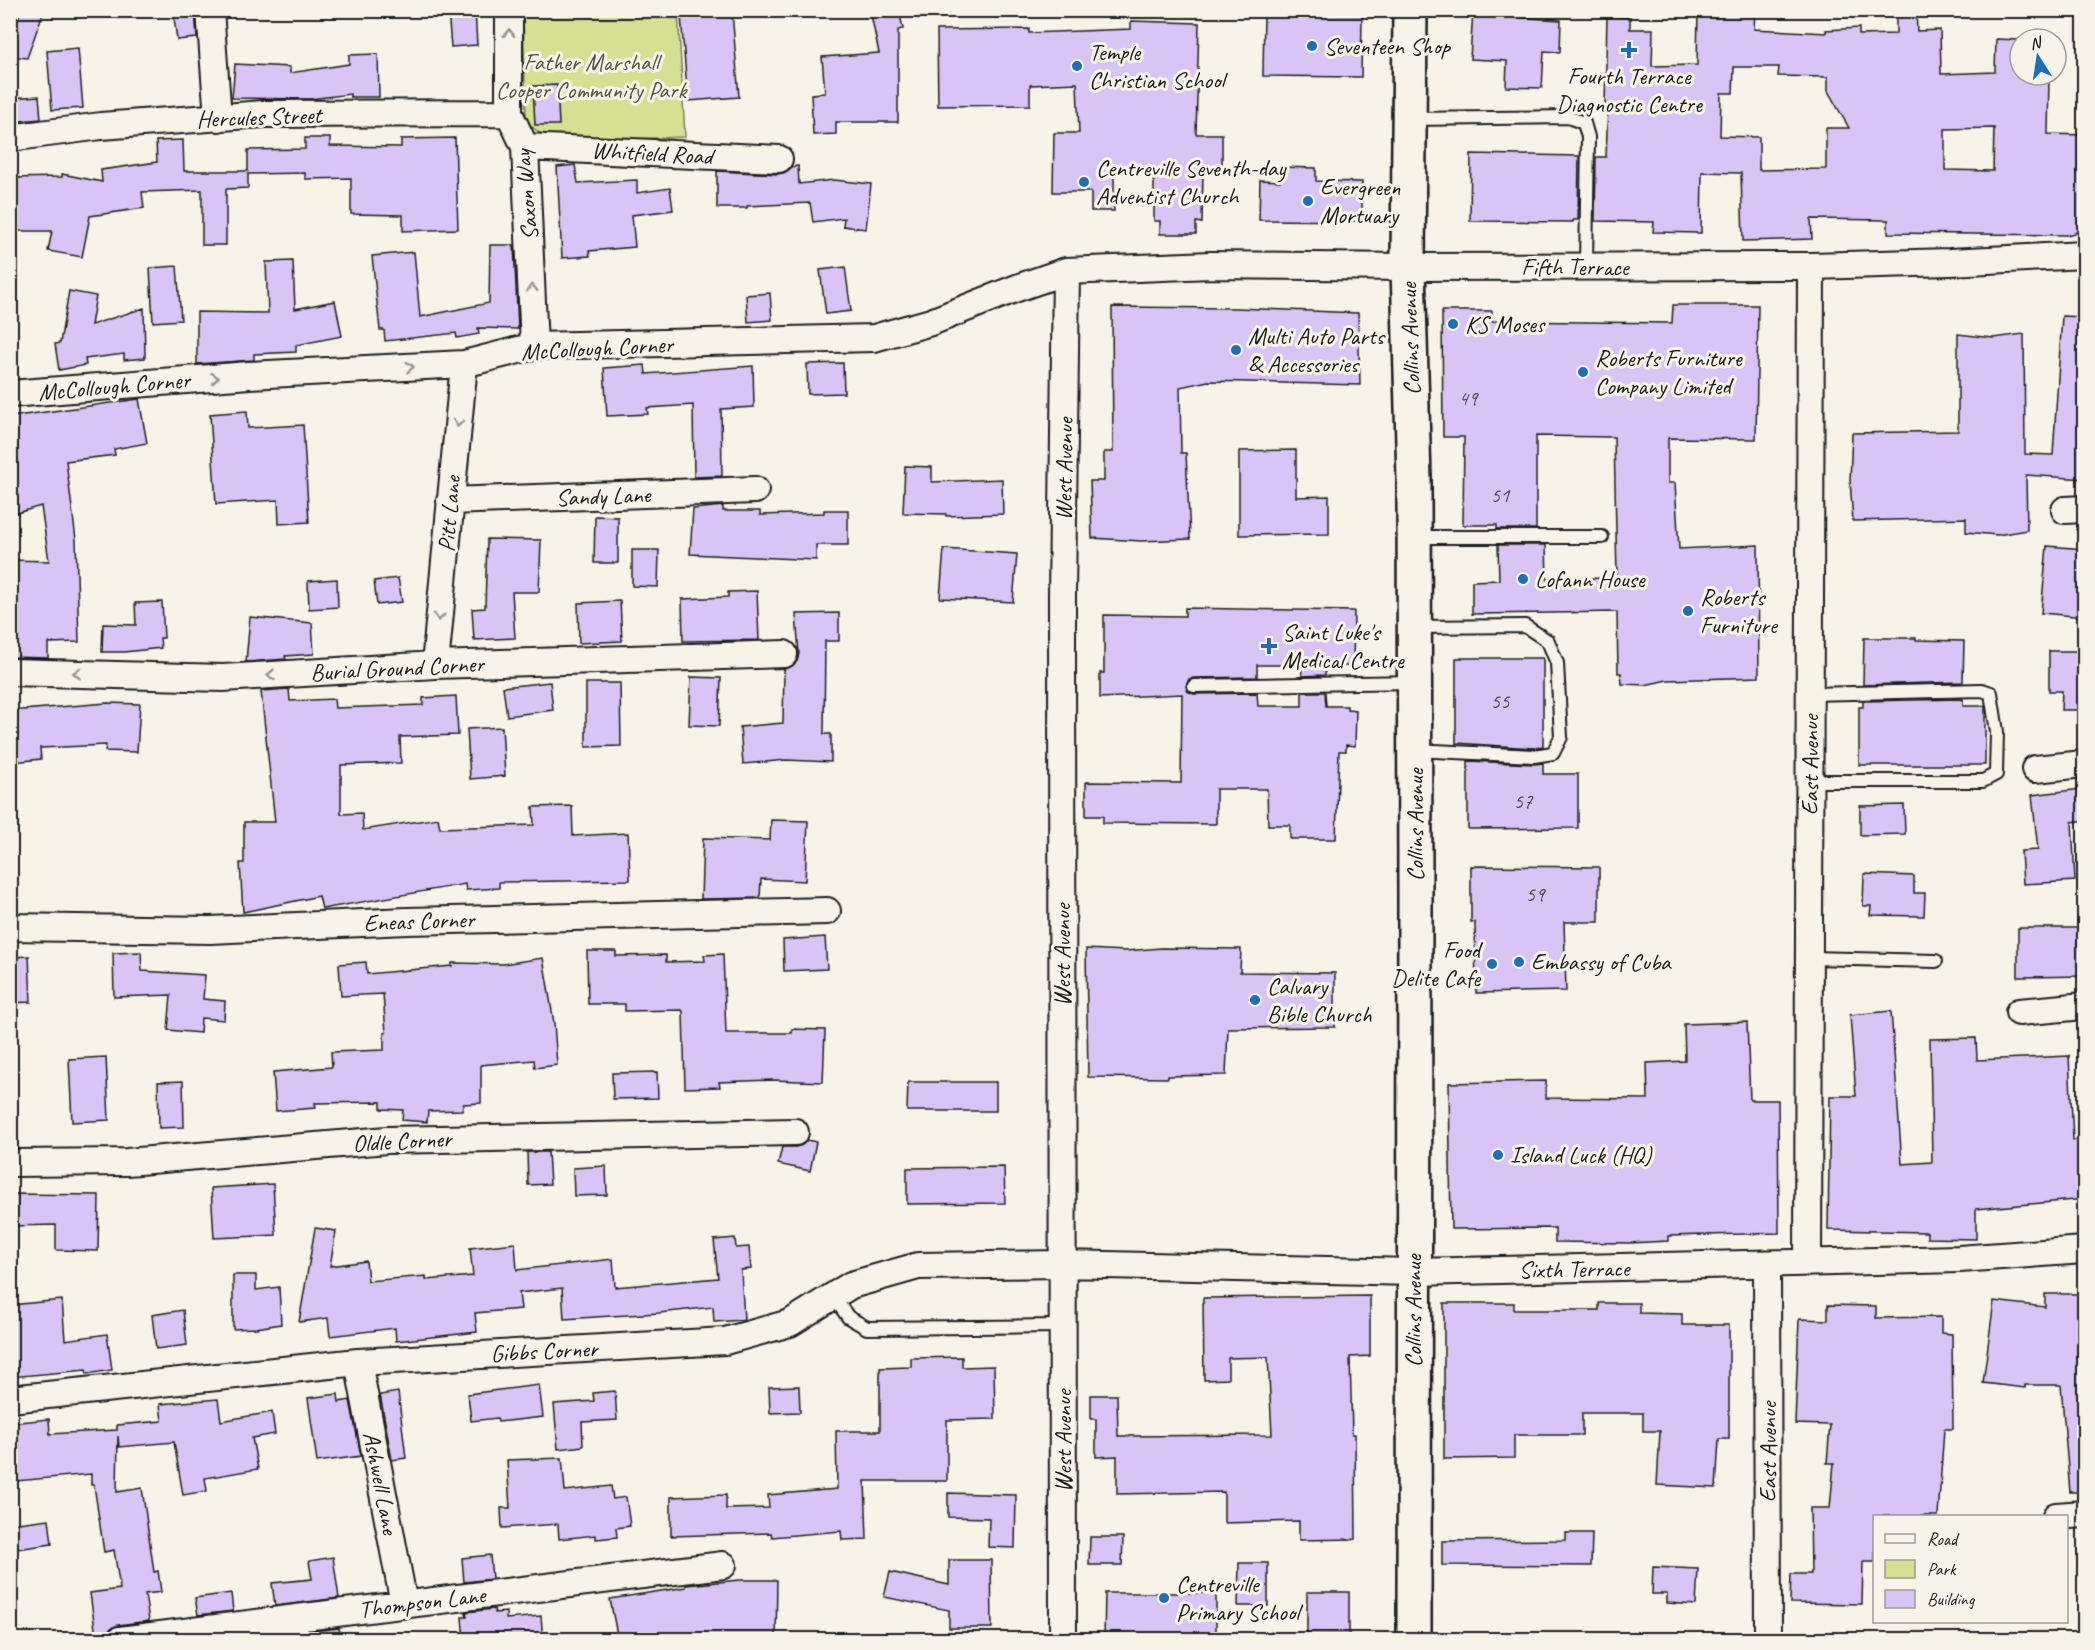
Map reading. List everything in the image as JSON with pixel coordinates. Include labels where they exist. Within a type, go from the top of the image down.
[{"type":"street","points":[[210,10],[218,118]]},
{"type":"street","name":"Saxon Way","points":[[509,10],[509,113],[525,147],[534,346]]},
{"type":"street","name":"Collins Avenue","points":[[1410,10],[1408,267],[1414,537],[1414,1640]]},
{"type":"street","name":"Hercules Street","points":[[10,138],[101,126],[264,114],[509,113]]},
{"type":"street","name":"Whitfield Road","points":[[525,147],[779,159]]},
{"type":"street","name":"Fifth Terrace","points":[[1066,271],[1211,265],[1811,266],[2085,255]]},
{"type":"street","name":"East Avenue","points":[[1808,1263],[1811,266]]},
{"type":"street","name":"McCollough Corner","points":[[10,394],[249,375],[464,364],[534,346],[874,338],[932,322],[1066,271]]},
{"type":"street","name":"West Avenue","points":[[1063,1640],[1062,597],[1066,271]]},
{"type":"street","name":"Pitt Lane","points":[[435,664],[464,364]]},
{"type":"street","name":"Sandy Lane","points":[[450,501],[755,490]]},
{"type":"street","name":"Burial Ground Corner","points":[[10,672],[224,678],[435,664],[784,654]]},
{"type":"street","points":[[2035,769],[2085,764]]},
{"type":"street","name":"Eneas Corner","points":[[10,927],[210,930],[407,921],[827,911]]},
{"type":"street","points":[[2019,1012],[2085,1006]]},
{"type":"street","name":"Oldle Corner","points":[[10,1163],[128,1162],[387,1140],[795,1132]]},
{"type":"street","name":"Sixth Terrace","points":[[1064,1264],[1413,1272],[1959,1259],[2085,1250]]},
{"type":"street","name":"Gibbs Corner","points":[[10,1399],[358,1362],[725,1341],[790,1323],[851,1285],[918,1266],[1064,1264]]},
{"type":"street","name":"East Avenue","points":[[1767,1264],[1768,1640]]},
{"type":"street","name":"Ashwell Lane","points":[[358,1362],[404,1604]]},
{"type":"street","points":[[2068,1515],[2085,1514]]},
{"type":"street","name":"Thompson Lane","points":[[120,1640],[554,1584],[723,1565]]},
{"type":"lane","points":[[1408,119],[1568,117],[1584,123],[1587,137],[1586,267]]},
{"type":"lane","points":[[1414,537],[1602,537]]},
{"type":"lane","points":[[1414,627],[1525,626],[1548,641],[1557,663],[1561,737],[1552,753],[1534,756],[1414,750]]},
{"type":"lane","points":[[1194,686],[1414,682]]},
{"type":"lane","points":[[1810,694],[1982,690],[1991,693],[1997,732],[1996,774],[1983,781],[1810,781]]},
{"type":"lane","points":[[1810,958],[1936,961]]},
{"type":"lane","points":[[833,1296],[848,1317],[867,1328],[1064,1326]]},
{"type":"green space","name":"Father Marshall Cooper Community Park","points":[[523,11],[678,11],[685,137],[551,142],[526,122]]},
{"type":"building","points":[[21,10],[44,10],[27,58],[10,56],[10,25],[15,26]]},
{"type":"building","points":[[173,10],[195,10],[197,38],[177,40]]},
{"type":"building","points":[[448,10],[475,10],[477,45],[451,47]]},
{"type":"building","points":[[870,10],[899,10],[903,29],[898,30],[898,122],[836,122],[836,134],[813,135],[811,94],[825,93],[822,57],[879,53]]},
{"type":"building","points":[[1473,10],[1498,10],[1498,16],[1561,20],[1560,52],[1544,51],[1542,88],[1506,87],[1507,61],[1470,59]]},
{"type":"building","points":[[1698,10],[1755,10],[1754,29],[1826,33],[1826,30],[1859,28],[1859,35],[1896,34],[1896,10],[1916,10],[1917,31],[1940,30],[1941,74],[1995,72],[1996,39],[2008,40],[2008,87],[2049,87],[2048,134],[2085,135],[2085,230],[2067,235],[1888,233],[1888,220],[1811,219],[1812,239],[1743,241],[1741,173],[1702,172],[1701,233],[1653,232],[1654,222],[1595,221],[1596,157],[1606,157],[1607,16],[1630,17],[1630,29],[1653,29],[1652,66],[1697,65]],"holes":[[[1734,67],[1779,67],[1778,76],[1828,77],[1828,91],[1849,128],[1826,128],[1826,169],[1759,170],[1759,137],[1720,136],[1721,93],[1733,93]],[[1994,128],[1993,171],[1945,170],[1945,129]]]},
{"type":"building","points":[[732,12],[739,97],[688,101],[681,16]]},
{"type":"building","name":"Seventeen Shop","points":[[1264,14],[1362,15],[1361,77],[1263,76]]},
{"type":"building","name":"Temple Christian School","points":[[1131,21],[1199,23],[1196,134],[1222,134],[1222,172],[1203,172],[1202,223],[1196,222],[1196,234],[1160,234],[1160,221],[1154,221],[1154,172],[1114,171],[1114,211],[1091,211],[1091,192],[1053,192],[1054,133],[1079,133],[1077,83],[1030,85],[1030,105],[938,106],[937,30],[1029,29],[1029,33],[1131,29]]},
{"type":"building","points":[[78,48],[83,108],[52,110],[47,51]]},
{"type":"building","points":[[378,54],[379,97],[350,97],[350,94],[310,99],[232,98],[235,64],[290,67],[290,73],[349,64],[349,55]]},
{"type":"building","points":[[557,85],[559,125],[535,125],[533,86]]},
{"type":"building","points":[[39,96],[41,119],[10,122],[10,98]]},
{"type":"building","points":[[305,138],[330,138],[330,146],[401,147],[401,139],[455,138],[458,229],[403,231],[403,215],[351,214],[351,178],[305,179],[305,173],[248,174],[248,188],[226,189],[226,245],[202,245],[202,190],[142,192],[144,208],[90,216],[82,257],[48,251],[52,231],[10,231],[10,178],[62,177],[62,174],[102,182],[101,170],[157,162],[156,141],[183,140],[184,171],[248,171],[248,150],[305,149]]},
{"type":"building","points":[[1471,154],[1579,156],[1578,220],[1573,220],[1573,222],[1470,221]]},
{"type":"building","points":[[575,165],[578,183],[637,180],[637,193],[670,188],[673,210],[632,215],[635,247],[589,251],[590,256],[562,258],[557,167]]},
{"type":"building","points":[[798,166],[799,184],[834,180],[871,184],[866,229],[843,226],[844,218],[813,222],[810,203],[717,208],[717,171],[778,174]]},
{"type":"building","points":[[1280,167],[1316,168],[1316,181],[1362,182],[1362,221],[1259,220],[1260,180],[1280,181]]},
{"type":"building","points":[[490,245],[514,245],[518,329],[478,328],[479,334],[457,338],[456,333],[385,341],[384,330],[380,330],[372,256],[414,252],[420,317],[489,303]]},
{"type":"building","points":[[293,261],[295,309],[335,301],[342,336],[296,345],[296,352],[254,354],[254,360],[197,364],[197,312],[268,313],[266,262]]},
{"type":"building","points":[[177,266],[181,320],[153,322],[150,268]]},
{"type":"building","points":[[845,267],[851,311],[826,314],[820,270]]},
{"type":"building","points":[[69,291],[96,296],[91,325],[144,308],[145,358],[124,360],[124,354],[85,359],[86,365],[59,370],[55,344],[60,343]]},
{"type":"building","points":[[770,293],[772,320],[748,322],[746,295]]},
{"type":"building","points":[[1673,305],[1758,305],[1756,439],[1668,438],[1668,483],[1675,483],[1679,549],[1758,545],[1759,677],[1667,680],[1645,685],[1622,684],[1621,673],[1618,673],[1617,612],[1472,614],[1472,581],[1499,580],[1498,545],[1546,545],[1547,579],[1617,578],[1614,437],[1536,436],[1536,529],[1497,529],[1497,525],[1463,525],[1464,437],[1443,437],[1442,311],[1492,311],[1492,321],[1672,323]]},
{"type":"building","name":"Multi Auto Parts & Accessories","points":[[1112,307],[1236,308],[1358,313],[1360,385],[1208,381],[1180,387],[1181,453],[1186,453],[1190,539],[1141,541],[1092,538],[1090,481],[1104,481],[1104,452],[1113,452]]},
{"type":"building","points":[[2062,316],[2085,317],[2085,479],[2026,475],[2027,530],[1997,535],[1966,532],[1966,518],[1853,521],[1850,481],[1852,433],[1958,431],[1958,334],[1993,338],[2024,334],[2025,454],[2053,455]]},
{"type":"building","points":[[843,363],[844,393],[808,394],[807,364]]},
{"type":"building","points":[[645,365],[646,374],[753,366],[754,407],[721,409],[722,476],[694,477],[693,405],[647,408],[648,414],[607,416],[604,368]]},
{"type":"building","points":[[139,399],[147,443],[114,449],[115,455],[66,461],[76,540],[79,642],[48,643],[48,658],[10,657],[10,560],[49,561],[41,506],[10,515],[10,417]]},
{"type":"building","points":[[247,411],[248,428],[303,425],[309,522],[279,524],[278,500],[216,504],[210,414]]},
{"type":"building","points":[[1296,450],[1296,497],[1329,496],[1329,534],[1239,535],[1239,451]]},
{"type":"building","points":[[905,466],[932,467],[932,482],[1002,479],[1003,514],[946,516],[946,514],[903,513]]},
{"type":"building","points":[[723,506],[723,511],[760,511],[760,515],[848,510],[848,545],[816,545],[816,560],[690,554],[693,509]]},
{"type":"building","points":[[595,516],[618,517],[618,563],[594,563]]},
{"type":"building","points":[[487,539],[541,540],[539,592],[512,592],[515,638],[474,640],[472,609],[485,608]]},
{"type":"building","points":[[2047,546],[2085,549],[2085,617],[2041,613]]},
{"type":"building","points":[[944,549],[1017,554],[1013,602],[940,598]]},
{"type":"building","points":[[632,550],[659,550],[658,587],[632,586]]},
{"type":"building","points":[[398,578],[402,602],[377,605],[374,581]]},
{"type":"building","points":[[337,579],[338,607],[309,609],[308,581]]},
{"type":"building","points":[[757,591],[759,640],[683,641],[682,599],[728,597],[728,592]]},
{"type":"building","points":[[620,601],[622,641],[579,643],[578,603]]},
{"type":"building","points":[[162,602],[164,638],[160,638],[161,648],[102,652],[103,624],[136,625],[135,603]]},
{"type":"building","points":[[1185,608],[1354,611],[1353,666],[1325,666],[1325,675],[1302,676],[1301,665],[1257,665],[1257,677],[1194,678],[1189,679],[1186,686],[1187,691],[1194,694],[1257,693],[1258,706],[1302,706],[1302,692],[1325,692],[1326,706],[1347,706],[1347,709],[1356,710],[1355,746],[1346,745],[1346,751],[1339,751],[1336,839],[1290,839],[1290,825],[1268,825],[1267,789],[1216,789],[1216,824],[1103,823],[1103,816],[1086,816],[1086,782],[1181,783],[1182,694],[1100,698],[1100,673],[1104,673],[1104,615],[1185,616]]},
{"type":"building","points":[[839,613],[839,641],[825,641],[824,734],[831,734],[831,762],[786,760],[743,764],[740,727],[783,723],[784,669],[797,661],[799,654],[796,614]]},
{"type":"building","points":[[250,617],[312,623],[314,654],[246,662]]},
{"type":"building","points":[[1864,638],[1964,641],[1963,682],[1863,685]]},
{"type":"building","points":[[2049,651],[2085,651],[2085,710],[2061,710],[2062,691],[2049,691]]},
{"type":"building","points":[[1456,658],[1543,658],[1543,746],[1534,748],[1456,743]]},
{"type":"building","points":[[691,677],[721,678],[719,726],[689,725]]},
{"type":"building","points":[[550,682],[553,710],[507,716],[503,687]]},
{"type":"building","points":[[586,683],[620,683],[621,746],[586,747]]},
{"type":"building","points":[[289,689],[290,701],[334,699],[335,708],[423,705],[423,698],[456,696],[458,735],[400,737],[401,763],[341,765],[341,814],[362,813],[363,830],[438,818],[440,828],[534,825],[533,807],[572,806],[573,836],[628,833],[630,880],[499,882],[499,888],[466,890],[465,884],[322,909],[319,896],[243,912],[240,863],[244,863],[244,822],[275,822],[261,691]]},
{"type":"building","points":[[1963,699],[1963,706],[1985,706],[1985,765],[1859,765],[1859,707],[1863,707],[1863,701]]},
{"type":"building","points":[[107,703],[140,704],[137,752],[105,751],[106,745],[40,748],[41,759],[14,762],[10,711]]},
{"type":"building","points":[[502,727],[505,776],[470,779],[467,729]]},
{"type":"building","points":[[1468,761],[1543,763],[1543,774],[1578,774],[1578,828],[1468,829]]},
{"type":"building","points":[[2081,789],[2085,820],[2072,822],[2075,881],[2023,884],[2021,851],[2038,850],[2032,795]]},
{"type":"building","points":[[1904,805],[1905,834],[1860,835],[1860,806]]},
{"type":"building","points":[[771,820],[808,821],[805,881],[761,879],[760,898],[701,899],[703,838],[770,840]]},
{"type":"building","points":[[1471,866],[1599,867],[1599,922],[1564,922],[1566,991],[1476,993],[1475,922],[1471,922]]},
{"type":"building","points":[[1864,874],[1914,876],[1914,893],[1925,893],[1924,916],[1870,915],[1871,906],[1863,906]]},
{"type":"building","points":[[2018,928],[2085,928],[2085,976],[2018,977]]},
{"type":"building","points":[[825,937],[827,969],[784,971],[783,940]]},
{"type":"building","points":[[1161,948],[1241,949],[1240,972],[1335,973],[1335,1027],[1228,1028],[1226,1075],[1168,1076],[1168,1078],[1088,1077],[1086,949],[1126,951]]},
{"type":"building","points":[[587,951],[616,951],[616,956],[666,955],[666,962],[705,961],[704,955],[723,954],[726,1033],[792,1033],[792,1029],[825,1030],[823,1082],[773,1080],[719,1082],[720,1087],[685,1088],[682,1010],[625,1011],[625,1004],[588,1004]]},
{"type":"building","points":[[141,952],[142,971],[205,975],[203,999],[225,1001],[224,1020],[201,1018],[200,1033],[168,1030],[171,995],[114,997],[113,953]]},
{"type":"building","points":[[29,956],[31,1002],[10,1003],[10,957]]},
{"type":"building","points":[[543,958],[554,1023],[557,1065],[535,1068],[534,1060],[481,1065],[481,1103],[463,1104],[462,1110],[428,1111],[427,1122],[402,1120],[403,1110],[381,1109],[381,1102],[315,1103],[316,1108],[276,1111],[273,1072],[332,1067],[331,1052],[384,1050],[384,1033],[386,1033],[383,994],[341,996],[339,964],[366,962],[367,974],[452,966],[452,963],[503,964]]},
{"type":"building","points":[[1891,1011],[1902,1164],[1932,1162],[1930,1039],[1976,1038],[1977,1060],[2069,1056],[2073,1140],[2085,1139],[2085,1199],[1976,1209],[1976,1239],[1927,1238],[1927,1232],[1828,1230],[1830,1096],[1856,1096],[1850,1015]]},
{"type":"building","points":[[1747,1022],[1750,1100],[1778,1100],[1779,1233],[1668,1236],[1668,1241],[1629,1243],[1555,1242],[1555,1228],[1451,1229],[1449,1083],[1546,1081],[1546,1098],[1648,1099],[1647,1063],[1685,1061],[1684,1024]]},
{"type":"building","points":[[106,1057],[109,1120],[72,1122],[69,1059]]},
{"type":"building","points":[[657,1072],[658,1098],[613,1099],[612,1073]]},
{"type":"building","points":[[183,1081],[184,1127],[159,1128],[158,1082]]},
{"type":"building","points":[[908,1082],[996,1082],[996,1111],[907,1111]]},
{"type":"building","points":[[807,1140],[816,1142],[810,1171],[778,1164],[782,1147],[796,1147]]},
{"type":"building","points":[[527,1152],[548,1152],[550,1184],[528,1185]]},
{"type":"building","points":[[606,1166],[607,1195],[574,1196],[573,1168]]},
{"type":"building","points":[[1004,1167],[1005,1203],[907,1204],[907,1168]]},
{"type":"building","points":[[273,1184],[276,1235],[214,1238],[211,1188]]},
{"type":"building","points":[[10,1194],[99,1195],[98,1251],[56,1250],[56,1225],[10,1226]]},
{"type":"building","points":[[315,1228],[336,1231],[330,1266],[366,1261],[368,1281],[426,1276],[426,1280],[473,1276],[470,1248],[515,1243],[517,1270],[613,1259],[615,1287],[718,1278],[714,1240],[735,1238],[736,1248],[749,1247],[751,1269],[741,1270],[744,1320],[714,1322],[713,1307],[564,1319],[562,1288],[519,1293],[521,1309],[475,1313],[477,1332],[396,1341],[395,1328],[330,1336],[328,1318],[299,1322]]},
{"type":"building","points":[[233,1275],[256,1275],[256,1290],[279,1287],[281,1324],[233,1329]]},
{"type":"building","points":[[2045,1294],[2085,1294],[2085,1492],[2070,1492],[2061,1385],[2025,1385],[2025,1388],[1983,1383],[1994,1301],[2045,1307]]},
{"type":"building","points":[[1370,1296],[1370,1356],[1350,1357],[1352,1434],[1355,1434],[1356,1539],[1299,1540],[1299,1521],[1224,1523],[1224,1492],[1117,1494],[1117,1456],[1096,1457],[1096,1419],[1091,1419],[1091,1395],[1117,1395],[1118,1436],[1272,1435],[1268,1357],[1228,1358],[1228,1379],[1204,1380],[1203,1298]]},
{"type":"building","points":[[62,1300],[65,1340],[107,1334],[112,1370],[87,1374],[86,1370],[10,1377],[10,1305]]},
{"type":"building","points":[[1444,1303],[1514,1303],[1514,1310],[1599,1310],[1599,1303],[1639,1303],[1639,1313],[1682,1314],[1682,1325],[1729,1325],[1729,1439],[1719,1439],[1716,1488],[1657,1485],[1660,1431],[1643,1431],[1643,1413],[1582,1413],[1582,1435],[1514,1435],[1514,1458],[1444,1459]]},
{"type":"building","points":[[1828,1305],[1876,1306],[1876,1318],[1941,1317],[1941,1333],[1952,1334],[1953,1429],[1944,1429],[1938,1515],[1873,1515],[1873,1562],[1863,1562],[1862,1604],[1790,1603],[1791,1574],[1811,1574],[1810,1508],[1830,1508],[1834,1463],[1827,1463],[1830,1425],[1795,1424],[1799,1319],[1828,1320]]},
{"type":"building","points":[[183,1310],[187,1345],[156,1349],[152,1315]]},
{"type":"building","points":[[962,1357],[962,1367],[994,1366],[995,1419],[947,1420],[947,1481],[865,1481],[867,1539],[842,1540],[841,1531],[772,1537],[771,1533],[671,1536],[671,1497],[726,1495],[726,1509],[769,1508],[768,1495],[837,1489],[836,1431],[880,1431],[880,1368],[911,1367],[911,1358]]},
{"type":"building","points":[[539,1385],[543,1417],[498,1422],[497,1418],[471,1421],[468,1394]]},
{"type":"building","points":[[799,1386],[800,1412],[770,1413],[769,1387]]},
{"type":"building","points":[[615,1391],[617,1420],[582,1422],[583,1446],[558,1449],[554,1404],[594,1401],[593,1393]]},
{"type":"building","points":[[398,1392],[406,1458],[392,1460],[380,1395]]},
{"type":"building","points":[[338,1394],[339,1402],[350,1400],[361,1456],[317,1462],[308,1398]]},
{"type":"building","points":[[218,1399],[221,1421],[272,1412],[275,1434],[252,1438],[258,1469],[205,1478],[207,1491],[183,1495],[174,1442],[119,1447],[118,1436],[117,1492],[142,1488],[154,1572],[158,1571],[161,1592],[145,1594],[149,1621],[118,1625],[106,1634],[96,1636],[90,1593],[120,1589],[114,1550],[104,1552],[94,1485],[91,1485],[91,1474],[16,1481],[10,1423],[49,1419],[50,1434],[117,1430],[117,1425],[162,1421],[160,1404]]},
{"type":"building","points":[[562,1458],[565,1491],[611,1486],[613,1499],[626,1497],[630,1526],[616,1528],[617,1537],[596,1539],[596,1535],[559,1539],[558,1524],[502,1528],[501,1508],[510,1508],[507,1460]]},
{"type":"building","points":[[948,1493],[1016,1495],[1015,1548],[988,1547],[989,1518],[948,1517]]},
{"type":"building","points":[[49,1519],[52,1544],[10,1550],[10,1524]]},
{"type":"building","points":[[1566,1533],[1592,1533],[1591,1566],[1442,1565],[1442,1541],[1566,1540]]},
{"type":"building","points":[[1090,1537],[1123,1537],[1122,1565],[1089,1565]]},
{"type":"building","points":[[490,1555],[492,1579],[464,1582],[462,1558]]},
{"type":"building","points":[[333,1557],[339,1598],[275,1606],[272,1583],[312,1579],[309,1561]]},
{"type":"building","points":[[949,1560],[991,1560],[992,1628],[949,1628],[949,1610],[884,1597],[890,1572],[949,1585]]},
{"type":"building","points":[[1239,1563],[1268,1563],[1268,1606],[1238,1606]]},
{"type":"building","points":[[1653,1567],[1698,1569],[1696,1605],[1667,1603],[1667,1594],[1652,1594]]},
{"type":"building","points":[[740,1580],[777,1580],[776,1640],[618,1640],[610,1599],[686,1587],[686,1585]]},
{"type":"building","points":[[1307,1592],[1349,1592],[1349,1635],[1307,1635]]},
{"type":"building","points":[[231,1593],[233,1611],[198,1615],[195,1598]]},
{"type":"building","points":[[1105,1593],[1216,1593],[1216,1640],[1104,1640]]},
{"type":"building","points":[[494,1609],[495,1613],[506,1612],[506,1619],[541,1616],[543,1640],[464,1640],[462,1617],[467,1617],[466,1612]]},
{"type":"building","points":[[339,1628],[341,1640],[278,1640],[278,1635]]},
{"type":"place","name":"Seventeen Shop","points":[[1312,46]]},
{"type":"place","name":"Fourth Terrace Diagnostic Centre","points":[[1629,50]]},
{"type":"place","name":"Temple Christian School","points":[[1077,66]]},
{"type":"place","name":"Centreville Seventh-day Adventist Church","points":[[1084,182]]},
{"type":"place","name":"Evergreen Mortuary","points":[[1308,201]]},
{"type":"place","name":"KS Moses","points":[[1453,324]]},
{"type":"place","name":"Multi Auto Parts & Accessories","points":[[1236,350]]},
{"type":"place","name":"Roberts Furniture Company Limited","points":[[1583,372]]},
{"type":"place","name":"Lofann House","points":[[1523,579]]},
{"type":"place","name":"Roberts Furniture","points":[[1688,611]]},
{"type":"place","name":"Saint Luke's Medical Centre","points":[[1269,646]]},
{"type":"place","name":"Embassy of Cuba","points":[[1519,962]]},
{"type":"place","name":"Food Delite Cafe","points":[[1492,964]]},
{"type":"place","name":"Calvary Bible Church","points":[[1255,1000]]},
{"type":"place","name":"Island Luck (HQ)","points":[[1498,1155]]},
{"type":"place","name":"Centreville Primary School","points":[[1164,1598]]}]
